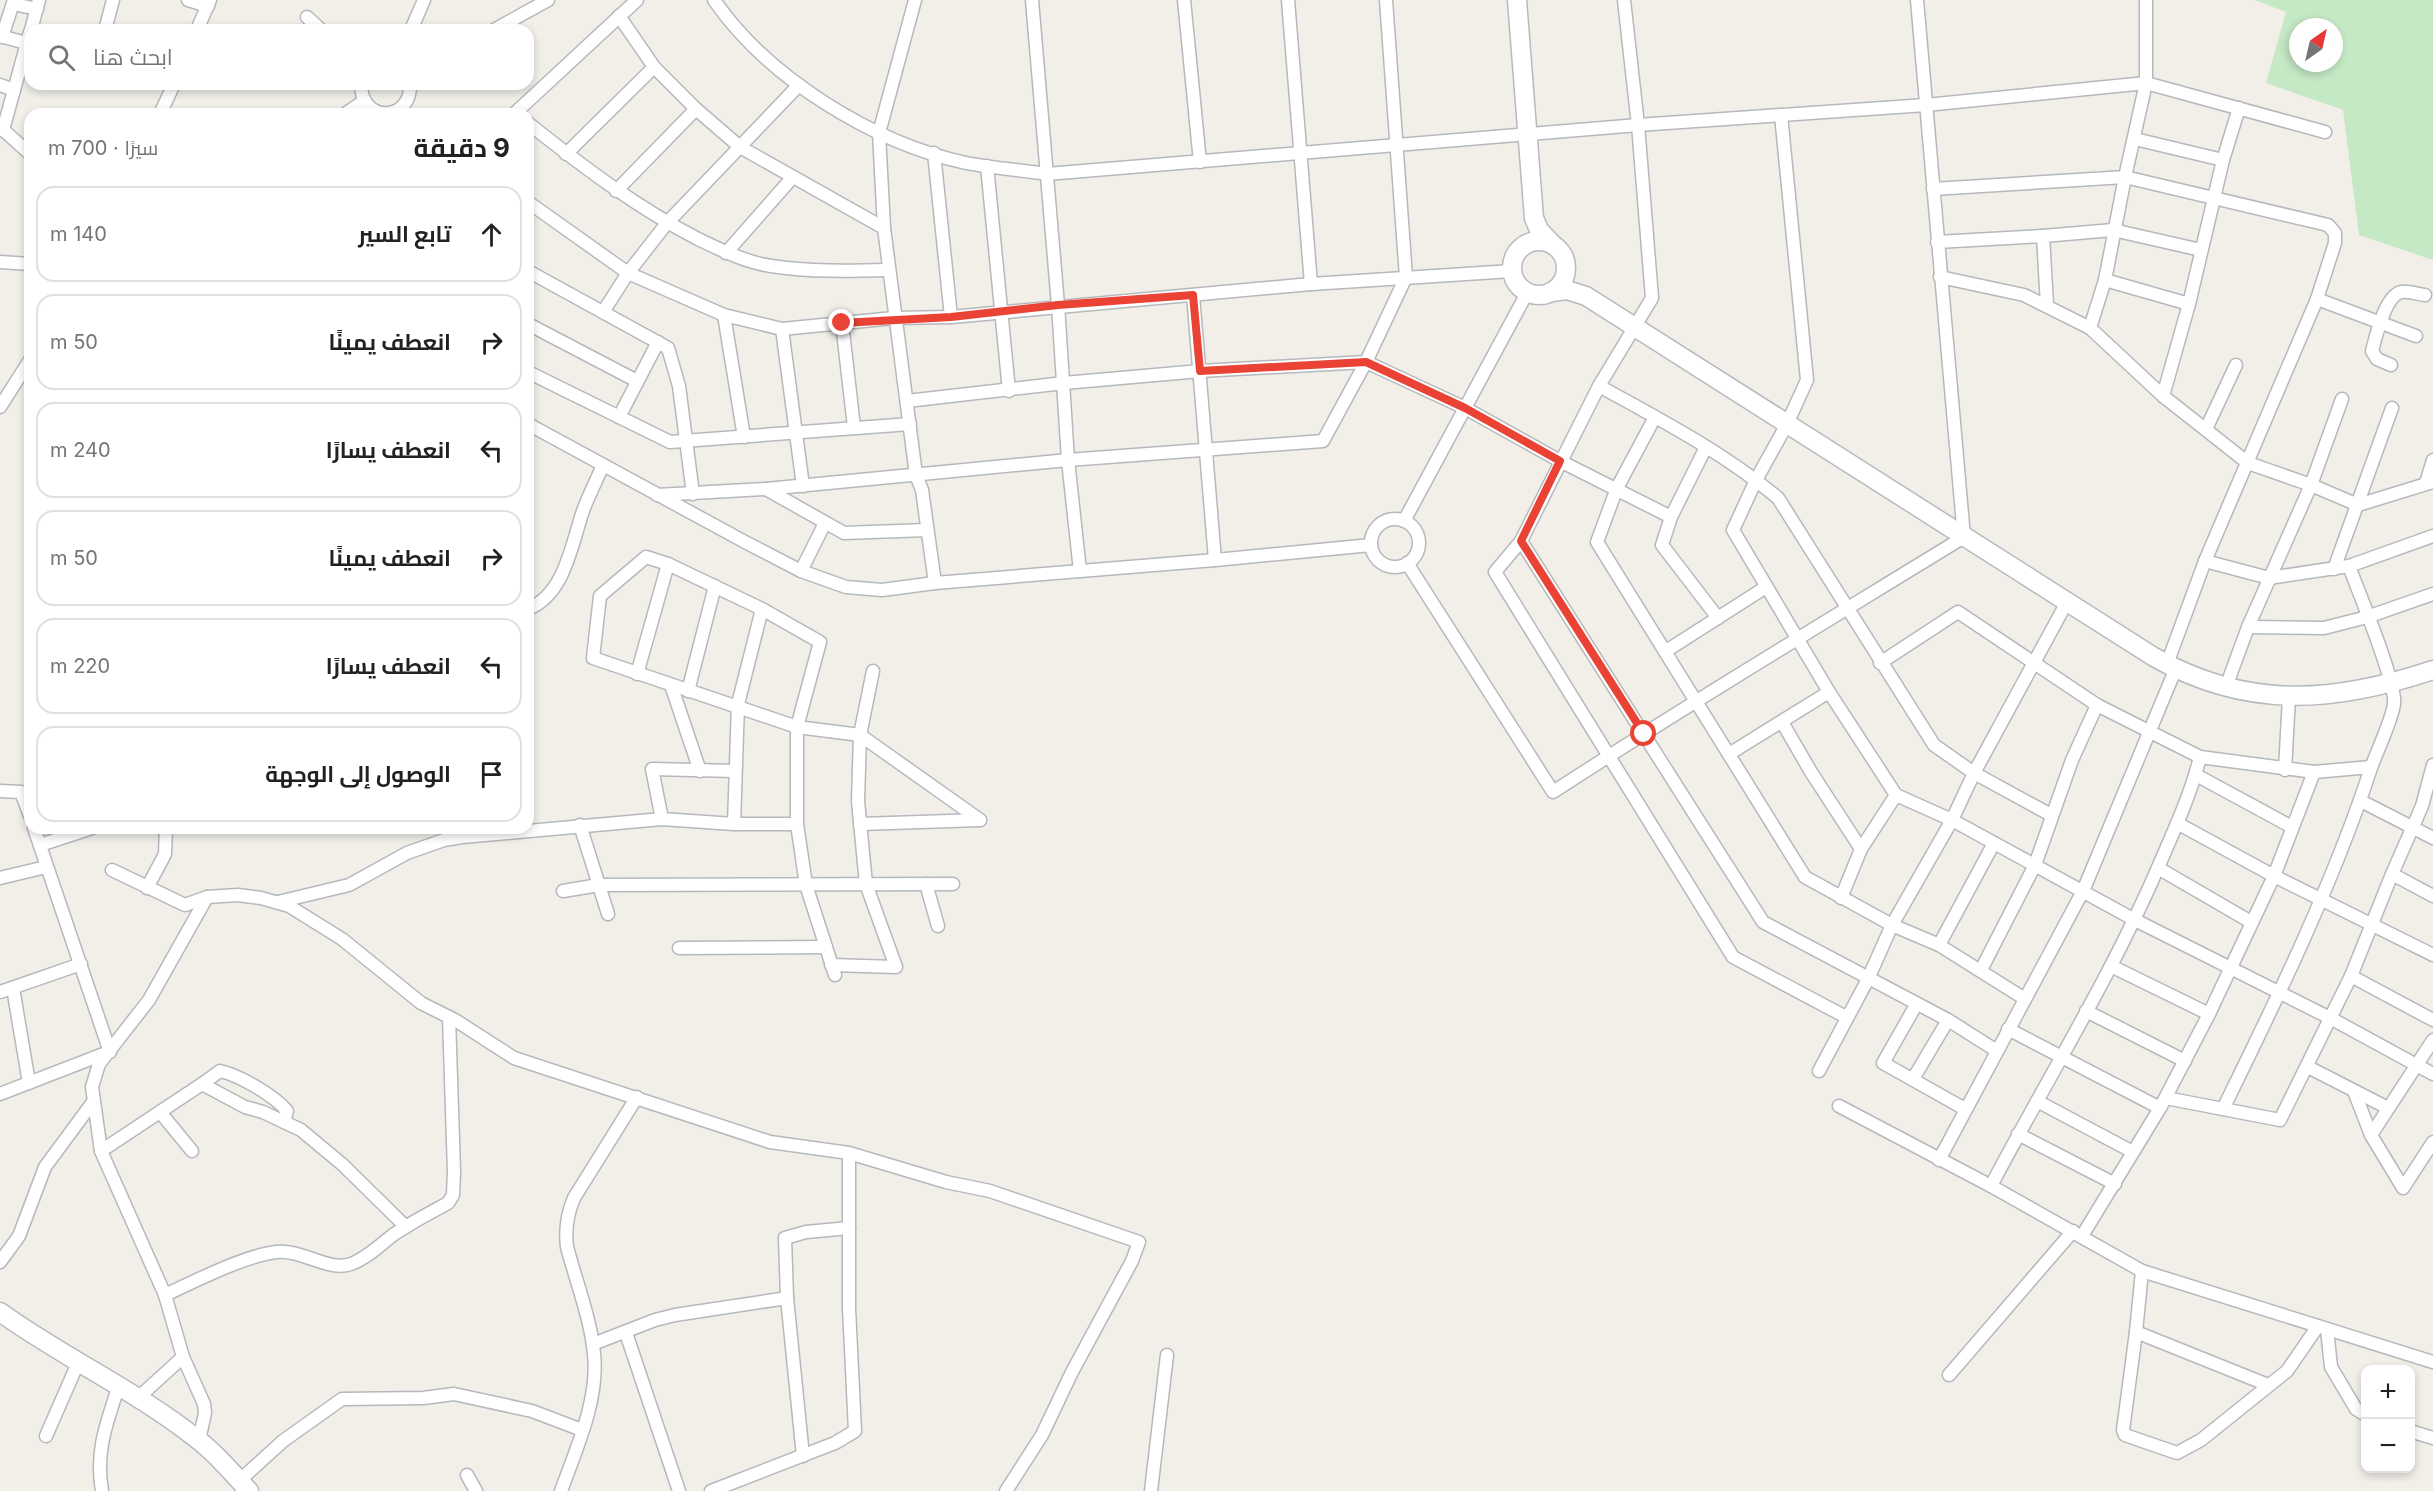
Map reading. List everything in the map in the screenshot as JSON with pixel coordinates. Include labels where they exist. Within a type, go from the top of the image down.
[{"type":"street","points":[[107,24],[113,0]]},
{"type":"street","points":[[188,0],[209,3],[200,24]]},
{"type":"street","points":[[414,24],[424,0]]},
{"type":"street","points":[[505,24],[548,0]]},
{"type":"street","points":[[521,108],[637,0]]},
{"type":"street","points":[[714,0],[726,17],[761,55],[799,85],[879,133],[965,163],[1047,174],[1926,105],[2146,83],[2325,132]]},
{"type":"street","points":[[915,0],[879,133],[884,228],[894,318],[916,475],[921,490],[935,583]]},
{"type":"street","points":[[1032,0],[1058,305],[1068,460],[1080,571]]},
{"type":"street","points":[[1184,0],[1200,162]]},
{"type":"street","points":[[1288,0],[1311,284]]},
{"type":"street","points":[[657,495],[803,486],[1068,460],[1323,441],[1366,362],[1406,277],[1386,0]]},
{"type":"street","points":[[1517,0],[1534,218],[1539,230],[1563,254],[1572,281],[1586,296],[1964,537],[2172,666],[2226,687],[2257,694],[2289,697],[2357,690],[2391,683],[2433,670]]},
{"type":"street","points":[[1624,0],[1638,126],[1652,298],[1599,387],[1521,541],[1495,572],[1733,957],[1846,1017]]},
{"type":"street","points":[[1917,0],[1964,537]]},
{"type":"street","points":[[2090,327],[2105,280],[2113,230],[2146,83],[2146,0]]},
{"type":"street","points":[[24,38],[1,36],[14,2],[38,5],[33,24]]},
{"type":"street","points":[[619,16],[654,66],[696,109],[740,147],[884,228]]},
{"type":"street","points":[[307,17],[315,24]]},
{"type":"street","points":[[24,55],[2,129],[24,149]]},
{"type":"street","points":[[566,154],[654,66]]},
{"type":"street","points":[[603,312],[628,273],[667,223],[799,85]]},
{"type":"street","points":[[0,86],[14,90]]},
{"type":"street","points":[[163,108],[171,90]]},
{"type":"street","points":[[362,90],[364,101],[372,108]]},
{"type":"street","points":[[407,108],[410,90]]},
{"type":"street","points":[[354,108],[364,101]]},
{"type":"street","points":[[2163,396],[2189,304],[2223,160],[2239,108]]},
{"type":"street","points":[[616,190],[696,109]]},
{"type":"street","points":[[1781,115],[1807,380],[1733,530],[1829,692],[1896,795],[1952,820],[2135,920],[2332,1019],[2433,1074]]},
{"type":"street","points":[[534,128],[616,190],[667,223],[726,253],[769,266],[811,270],[889,270]]},
{"type":"street","points":[[2135,139],[2223,160]]},
{"type":"street","points":[[934,153],[951,317]]},
{"type":"street","points":[[987,166],[1009,391]]},
{"type":"street","points":[[1933,189],[2125,177],[2328,225],[2335,233],[2335,243],[2317,299],[2205,561],[2149,732],[2082,891],[1939,1160]]},
{"type":"street","points":[[726,253],[792,178]]},
{"type":"street","points":[[534,206],[628,273],[724,315],[782,328],[894,318],[951,317],[1058,305],[1311,284],[1512,271]]},
{"type":"street","points":[[1534,218],[1528,237],[1515,254],[1512,271],[1519,287],[1527,292],[1543,295],[1566,290],[1586,296]]},
{"type":"street","points":[[1937,242],[2113,230],[2201,250]]},
{"type":"street","points":[[2043,236],[2047,305]]},
{"type":"street","points":[[1521,247],[1536,241],[1553,245]]},
{"type":"street","points":[[0,262],[24,264]]},
{"type":"street","points":[[1551,292],[1562,282],[1566,267]]},
{"type":"street","points":[[534,274],[668,348],[679,386],[693,494]]},
{"type":"street","points":[[1940,277],[2024,295],[2090,327],[2163,396],[2248,463],[2311,485],[2358,505],[2429,482],[2433,460]]},
{"type":"street","points":[[2105,280],[2189,304]]},
{"type":"street","points":[[1404,521],[1527,292]]},
{"type":"street","points":[[2391,365],[2377,359],[2372,351],[2380,322],[2392,297],[2402,292],[2425,295]]},
{"type":"street","points":[[1193,295],[1215,560]]},
{"type":"street","points":[[2317,299],[2416,336]]},
{"type":"street","points":[[724,315],[744,437]]},
{"type":"street","points":[[842,323],[854,427]]},
{"type":"street","points":[[534,327],[638,381]]},
{"type":"street","points":[[782,328],[803,486]]},
{"type":"street","points":[[619,417],[657,342]]},
{"type":"street","points":[[907,401],[1064,383],[1200,371],[1366,362],[1465,408],[1560,461],[1671,517]]},
{"type":"street","points":[[2206,429],[2235,365]]},
{"type":"street","points":[[0,406],[24,369]]},
{"type":"street","points":[[534,375],[670,442],[687,443],[910,424]]},
{"type":"street","points":[[1599,387],[1706,447],[1756,480],[1778,498],[1880,663],[1934,745],[1974,773],[2051,815]]},
{"type":"street","points":[[2226,687],[2248,627],[2311,485],[2342,399]]},
{"type":"street","points":[[2334,569],[2392,408]]},
{"type":"street","points":[[1655,417],[1617,488],[1597,542],[1805,877],[1892,926],[1939,945],[2025,999]]},
{"type":"street","points":[[534,427],[801,571],[858,588],[882,590],[935,583],[1371,545]]},
{"type":"street","points":[[1706,447],[1671,517],[1662,545],[1718,618]]},
{"type":"street","points":[[534,607],[560,580],[585,507],[603,465]]},
{"type":"street","points":[[766,489],[844,533],[927,530]]},
{"type":"street","points":[[1388,520],[1404,521],[1415,531],[1419,545],[1413,558],[1407,563],[1392,567],[1377,559],[1371,545],[1375,529],[1388,520]]},
{"type":"street","points":[[801,571],[825,523]]},
{"type":"street","points":[[2205,561],[2269,578],[2349,566],[2433,536]]},
{"type":"street","points":[[1407,563],[1552,792],[1695,701],[1964,537]]},
{"type":"street","points":[[1521,541],[1763,922],[1948,1020],[1997,1051]]},
{"type":"street","points":[[860,824],[980,820],[860,735],[798,727],[593,658],[600,596],[646,557],[668,564],[715,586],[762,609],[820,642],[798,727],[796,824],[806,885],[833,970],[896,967],[866,884],[860,824],[858,801],[860,735],[873,671]]},
{"type":"street","points":[[637,674],[668,564]]},
{"type":"street","points":[[2223,1109],[2323,899],[2361,801],[2395,703],[2391,683],[2349,566]]},
{"type":"street","points":[[688,691],[715,586]]},
{"type":"street","points":[[1666,651],[1766,588]]},
{"type":"street","points":[[2248,627],[2324,627],[2367,617],[2433,594]]},
{"type":"street","points":[[1819,1071],[1868,979],[1892,926],[1952,820],[1974,773],[2067,602]]},
{"type":"street","points":[[734,824],[738,707],[762,609]]},
{"type":"street","points":[[1880,663],[1958,612],[2035,661],[2097,705],[2200,757],[2285,770],[2314,772],[2371,767]]},
{"type":"street","points":[[671,685],[700,771]]},
{"type":"street","points":[[1729,754],[1829,692]]},
{"type":"street","points":[[2285,770],[2289,697]]},
{"type":"street","points":[[1981,970],[2035,865],[2051,815],[2097,705]]},
{"type":"street","points":[[1782,722],[1810,772],[1862,849]]},
{"type":"street","points":[[1991,1186],[2135,920],[2177,823],[2196,775],[2200,757]]},
{"type":"street","points":[[2008,1029],[2062,1057],[2163,1103],[2223,1109],[2280,1120],[2352,976],[2412,826],[2428,803],[2433,765]]},
{"type":"street","points":[[662,819],[652,769],[735,771]]},
{"type":"street","points":[[1949,1375],[2077,1234],[2115,1184],[2163,1103],[2231,969],[2274,876],[2314,772]]},
{"type":"street","points":[[2196,775],[2292,827]]},
{"type":"street","points":[[0,791],[21,792],[24,800]]},
{"type":"street","points":[[1841,898],[1862,849],[1896,795]]},
{"type":"street","points":[[2361,801],[2433,838]]},
{"type":"street","points":[[534,830],[662,819],[734,824],[796,824]]},
{"type":"street","points":[[2177,823],[2274,876],[2433,955]]},
{"type":"street","points":[[580,825],[608,914]]},
{"type":"street","points":[[36,834],[110,1052]]},
{"type":"street","points":[[40,845],[74,834]]},
{"type":"street","points":[[147,888],[165,854],[166,834]]},
{"type":"street","points":[[277,902],[349,885],[407,853],[444,840],[498,834]]},
{"type":"street","points":[[1939,945],[1994,843]]},
{"type":"street","points":[[0,878],[46,867]]},
{"type":"street","points":[[2158,868],[2251,922]]},
{"type":"street","points":[[112,870],[185,905],[207,897],[250,896],[277,902],[301,912],[325,927],[421,1003],[514,1058],[770,1142],[849,1153],[946,1182],[990,1191],[1139,1242],[1132,1261],[1072,1372],[1042,1435],[1006,1491]]},
{"type":"street","points":[[2392,874],[2433,896]]},
{"type":"street","points":[[926,884],[938,926]]},
{"type":"street","points":[[563,891],[599,885],[953,884]]},
{"type":"street","points":[[199,1440],[205,1413],[204,1404],[183,1357],[165,1295],[101,1151],[92,1088],[99,1064],[148,1000],[207,897]]},
{"type":"street","points":[[679,948],[826,947]]},
{"type":"street","points":[[0,992],[81,964]]},
{"type":"street","points":[[2111,966],[2209,1014]]},
{"type":"street","points":[[2352,976],[2433,1020]]},
{"type":"street","points":[[13,988],[29,1083]]},
{"type":"street","points":[[1916,1005],[1883,1063],[1965,1109]]},
{"type":"street","points":[[2086,1011],[2185,1061]]},
{"type":"street","points":[[165,1295],[211,1274],[275,1252],[294,1252],[336,1266],[351,1264],[406,1227],[448,1203],[453,1195],[454,1172],[448,1017]]},
{"type":"street","points":[[1913,1079],[1948,1020]]},
{"type":"street","points":[[2371,1135],[2433,1040]]},
{"type":"street","points":[[0,1094],[110,1052]]},
{"type":"street","points":[[2308,1067],[2388,1108]]},
{"type":"street","points":[[101,1151],[220,1071],[233,1075],[282,1104],[287,1111],[284,1122]]},
{"type":"street","points":[[202,1084],[245,1107],[301,1130],[321,1145],[406,1227]]},
{"type":"street","points":[[2354,1091],[2371,1135],[2403,1188],[2433,1142]]},
{"type":"street","points":[[561,1491],[582,1430],[593,1387],[593,1344],[567,1247],[569,1209],[637,1097]]},
{"type":"street","points":[[2037,1101],[2133,1152]]},
{"type":"street","points":[[0,1262],[19,1236],[45,1167],[93,1102]]},
{"type":"street","points":[[1839,1106],[1991,1186],[2142,1271],[2433,1362]]},
{"type":"street","points":[[160,1112],[192,1151]]},
{"type":"street","points":[[2018,1134],[2115,1184]]},
{"type":"street","points":[[711,1491],[835,1443],[855,1431],[849,1308],[849,1153]]},
{"type":"street","points":[[803,1456],[787,1298],[785,1238],[806,1232],[849,1228]]},
{"type":"street","points":[[2142,1271],[2123,1430],[2125,1435],[2177,1454],[2184,1451],[2287,1371],[2323,1327]]},
{"type":"street","points":[[593,1344],[655,1320],[675,1315],[787,1298]]},
{"type":"street","points":[[0,1312],[78,1362],[139,1397],[199,1440],[244,1486],[283,1441],[342,1399],[423,1398],[454,1394],[532,1411],[582,1430]]},
{"type":"street","points":[[2323,1327],[2331,1367],[2356,1409],[2361,1412]]},
{"type":"street","points":[[2136,1332],[2268,1385]]},
{"type":"street","points":[[626,1333],[679,1491]]},
{"type":"street","points":[[1151,1491],[1167,1355]]},
{"type":"street","points":[[139,1397],[183,1357]]},
{"type":"street","points":[[46,1436],[78,1362]]},
{"type":"street","points":[[102,1491],[98,1462],[102,1437],[119,1385]]},
{"type":"street","points":[[2415,1433],[2433,1438]]},
{"type":"street","points":[[467,1475],[476,1491]]},
{"type":"green space","points":[[2255,0],[2433,0],[2433,260],[2359,235],[2343,110],[2266,83],[2286,12]]},
{"type":"route","points":[[842,323],[894,318],[951,317],[1058,305],[1193,295],[1200,371],[1366,362],[1465,408],[1560,461],[1521,541],[1644,734]]}]
